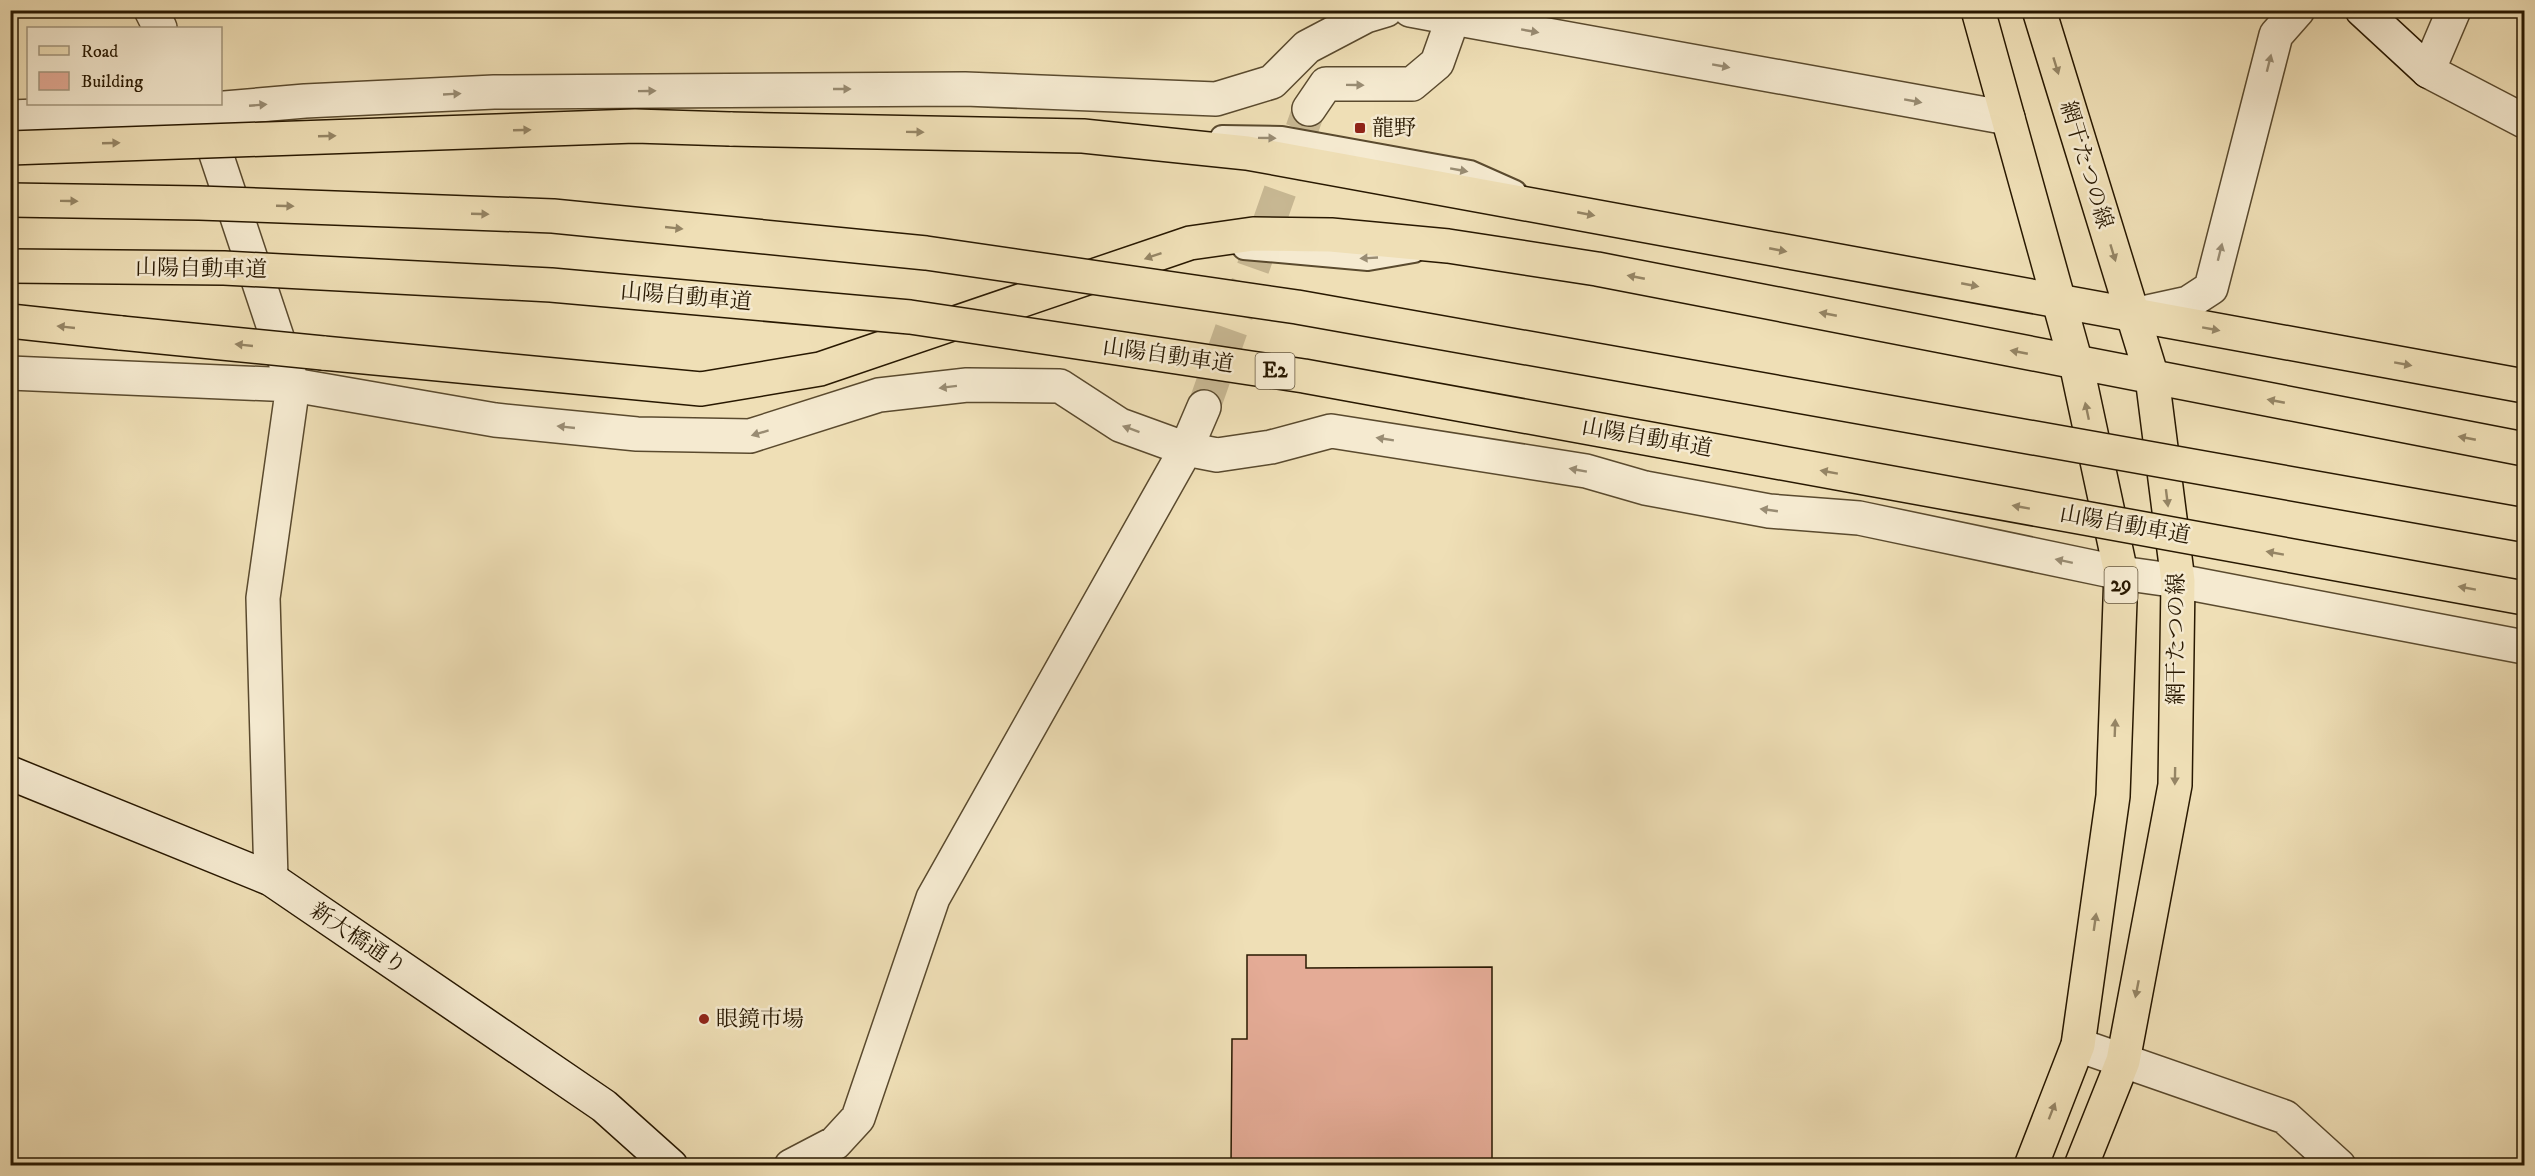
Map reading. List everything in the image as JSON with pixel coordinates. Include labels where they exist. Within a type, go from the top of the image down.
[{"type":"main road","name":"29","points":[[1978,10],[2061,302],[2121,573],[2113,796],[2078,1045],[2031,1166]]},
{"type":"main road","name":"網干たつの線","points":[[2039,10],[2152,377],[2178,581],[2175,785],[2123,1061],[2081,1166]]},
{"type":"main road","points":[[10,148],[623,127],[1083,135],[1247,153],[1544,205],[2524,386]]},
{"type":"main road","points":[[10,200],[199,203],[553,216],[926,253],[1297,307],[2524,525]]},
{"type":"main road","points":[[10,321],[701,389],[820,369],[1190,243],[1252,234],[1319,234],[1448,246],[1597,269],[2524,449]]},
{"type":"main road","name":"山陽自動車道","points":[[10,266],[224,268],[551,285],[910,317],[1304,376],[2524,598]]},
{"type":"street","points":[[151,10],[160,27]]},
{"type":"street","points":[[10,117],[305,101],[530,92],[965,89],[1216,99],[1272,82],[1307,47],[1366,16],[1386,10]]},
{"type":"street","points":[[1410,10],[2008,118]]},
{"type":"street","points":[[2133,315],[2188,303],[2211,288],[2276,35],[2298,10]]},
{"type":"street","points":[[2362,10],[2428,71],[2524,121]]},
{"type":"street","points":[[2428,71],[2454,10]]},
{"type":"street","points":[[1310,109],[1326,84],[1412,84],[1437,63],[1453,18]]},
{"type":"street","points":[[199,107],[294,385],[263,598],[271,879]]},
{"type":"street","points":[[10,373],[294,385],[495,420],[637,434],[750,436],[879,395],[967,385],[1060,387],[1120,425],[1186,449],[1217,455],[1271,447],[1331,431],[1586,471],[1645,488],[1769,511],[1860,518],[2121,573],[2178,581],[2524,647]]},
{"type":"street","points":[[791,1166],[835,1143],[858,1118],[933,898],[1186,449],[1204,407]]},
{"type":"street","name":"新大橋通り","points":[[10,773],[271,879],[604,1106],[671,1166]]},
{"type":"street","points":[[2078,1045],[2285,1117],[2339,1166]]},
{"type":"building","points":[[1247,955],[1306,955],[1306,968],[1492,967],[1492,1166],[1231,1166],[1232,1039],[1247,1039]]},
{"type":"tunnel","points":[[1204,407],[1309,109]]},
{"type":"place","name":"龍野","points":[[1360,128]]},
{"type":"place","name":"眼鏡市場","points":[[704,1019]]}]
